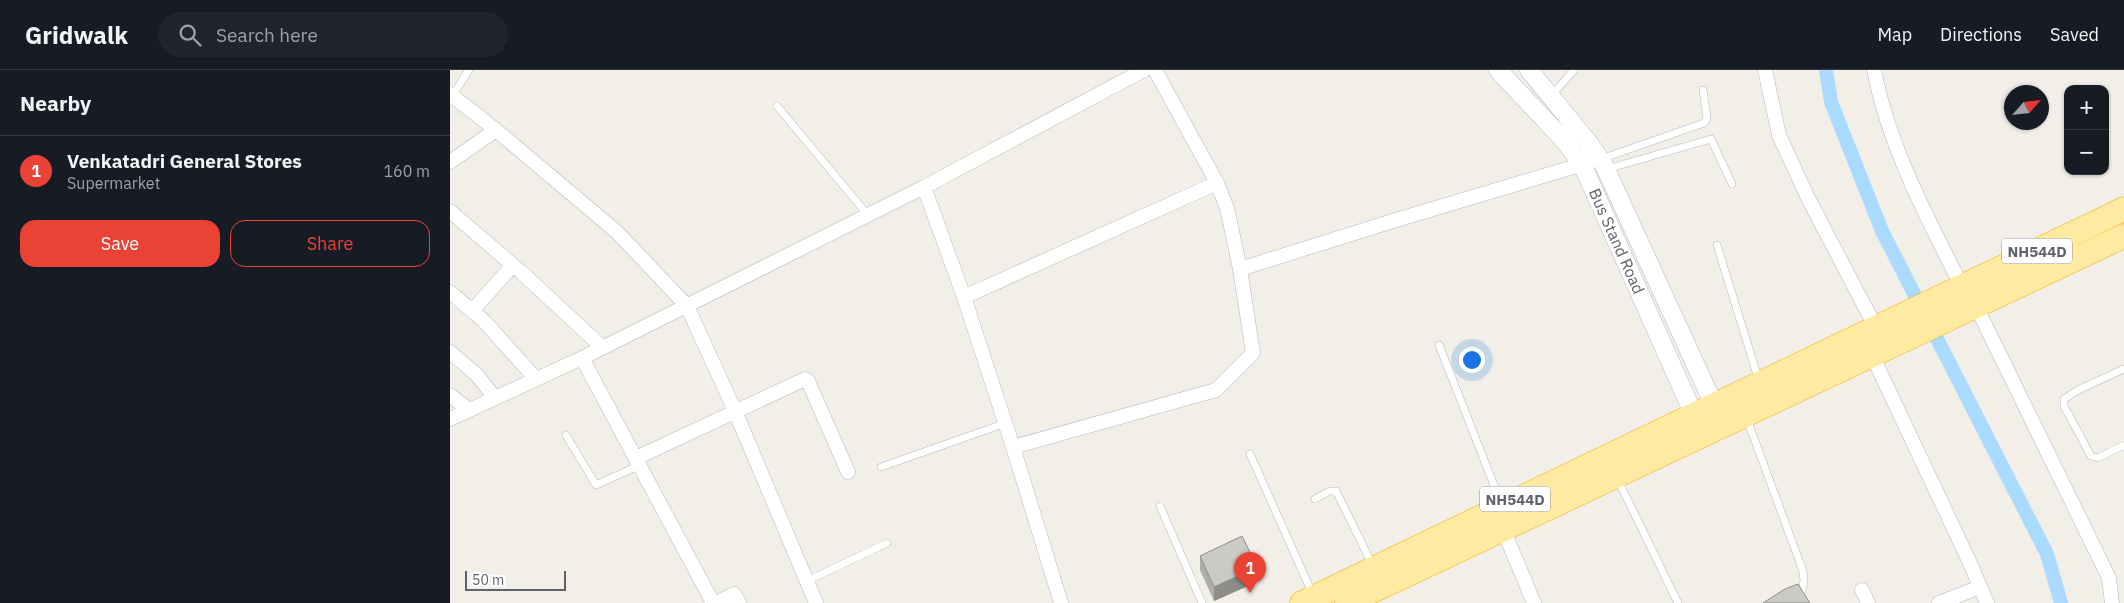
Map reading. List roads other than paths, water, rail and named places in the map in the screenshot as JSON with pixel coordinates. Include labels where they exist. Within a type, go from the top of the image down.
[{"type":"highway","name":"NH544D","points":[[1308,600],[1373,567],[1615,476],[1708,420],[1760,383],[2124,209]]},
{"type":"highway","name":"NH544D","points":[[1347,603],[1503,517],[1708,420],[1745,414],[2124,236]]},
{"type":"street","points":[[450,419],[582,358],[924,187],[1144,70]]},
{"type":"street","points":[[1013,447],[1216,390],[1253,352],[1240,269],[1227,208],[1217,183],[1155,70]]},
{"type":"street","name":"Bus Stand Road","points":[[1498,70],[1561,137],[1582,164],[1708,420]]},
{"type":"street","name":"Bus Stand Road","points":[[1529,70],[1603,164],[1708,420]]},
{"type":"street","points":[[1765,70],[1780,135],[1808,198],[1884,324]]},
{"type":"street","points":[[1874,70],[1880,102],[1909,181],[1956,290]]},
{"type":"street","points":[[451,95],[496,130],[618,233],[687,306],[735,411],[816,603]]},
{"type":"street","points":[[450,162],[496,130]]},
{"type":"street","points":[[1240,269],[1582,164],[1603,164]]},
{"type":"street","points":[[964,297],[1217,183]]},
{"type":"street","points":[[924,187],[964,297],[1006,423],[1061,603]]},
{"type":"street","points":[[450,211],[513,265],[602,347]]},
{"type":"street","points":[[472,311],[513,265]]},
{"type":"street","points":[[450,292],[491,328],[536,379]]},
{"type":"street","points":[[1966,310],[2109,578],[2112,603]]},
{"type":"street","points":[[450,352],[476,374],[495,398]]},
{"type":"street","points":[[1872,355],[1987,603]]},
{"type":"street","points":[[582,358],[714,603],[734,594],[738,603]]},
{"type":"street","points":[[638,462],[735,411],[803,379],[807,379],[848,472]]},
{"type":"street","points":[[450,395],[469,410]]},
{"type":"street","points":[[1503,517],[1534,603]]},
{"type":"street","points":[[1939,603],[1980,587]]},
{"type":"street","points":[[1862,590],[1868,603]]},
{"type":"lane","points":[[451,95],[469,70]]},
{"type":"lane","points":[[1551,96],[1574,70]]},
{"type":"lane","points":[[1603,164],[1704,123],[1707,118],[1703,90]]},
{"type":"lane","points":[[776,106],[868,215]]},
{"type":"lane","points":[[1603,164],[1711,140],[1732,184]]},
{"type":"lane","points":[[1717,245],[1760,383]]},
{"type":"lane","points":[[1440,345],[1503,517]]},
{"type":"lane","points":[[2124,369],[2080,389],[2064,399],[2064,406],[2091,456],[2098,458],[2124,445]]},
{"type":"lane","points":[[1745,414],[1803,571],[1804,581],[1801,595],[1806,603]]},
{"type":"lane","points":[[882,467],[1006,423]]},
{"type":"lane","points":[[566,435],[596,484],[638,462]]},
{"type":"lane","points":[[1250,454],[1308,600]]},
{"type":"lane","points":[[1615,476],[1678,603]]},
{"type":"lane","points":[[1315,499],[1330,491],[1336,491],[1373,567]]},
{"type":"lane","points":[[1160,506],[1202,603]]},
{"type":"lane","points":[[807,581],[887,543]]},
{"type":"lane","points":[[1792,600],[1801,595]]},
{"type":"waterway","points":[[1826,70],[1831,102],[1882,231],[2047,554],[2061,603]]},
{"type":"place","name":"Venkatadri General Stores","points":[[1250,593]]}]
